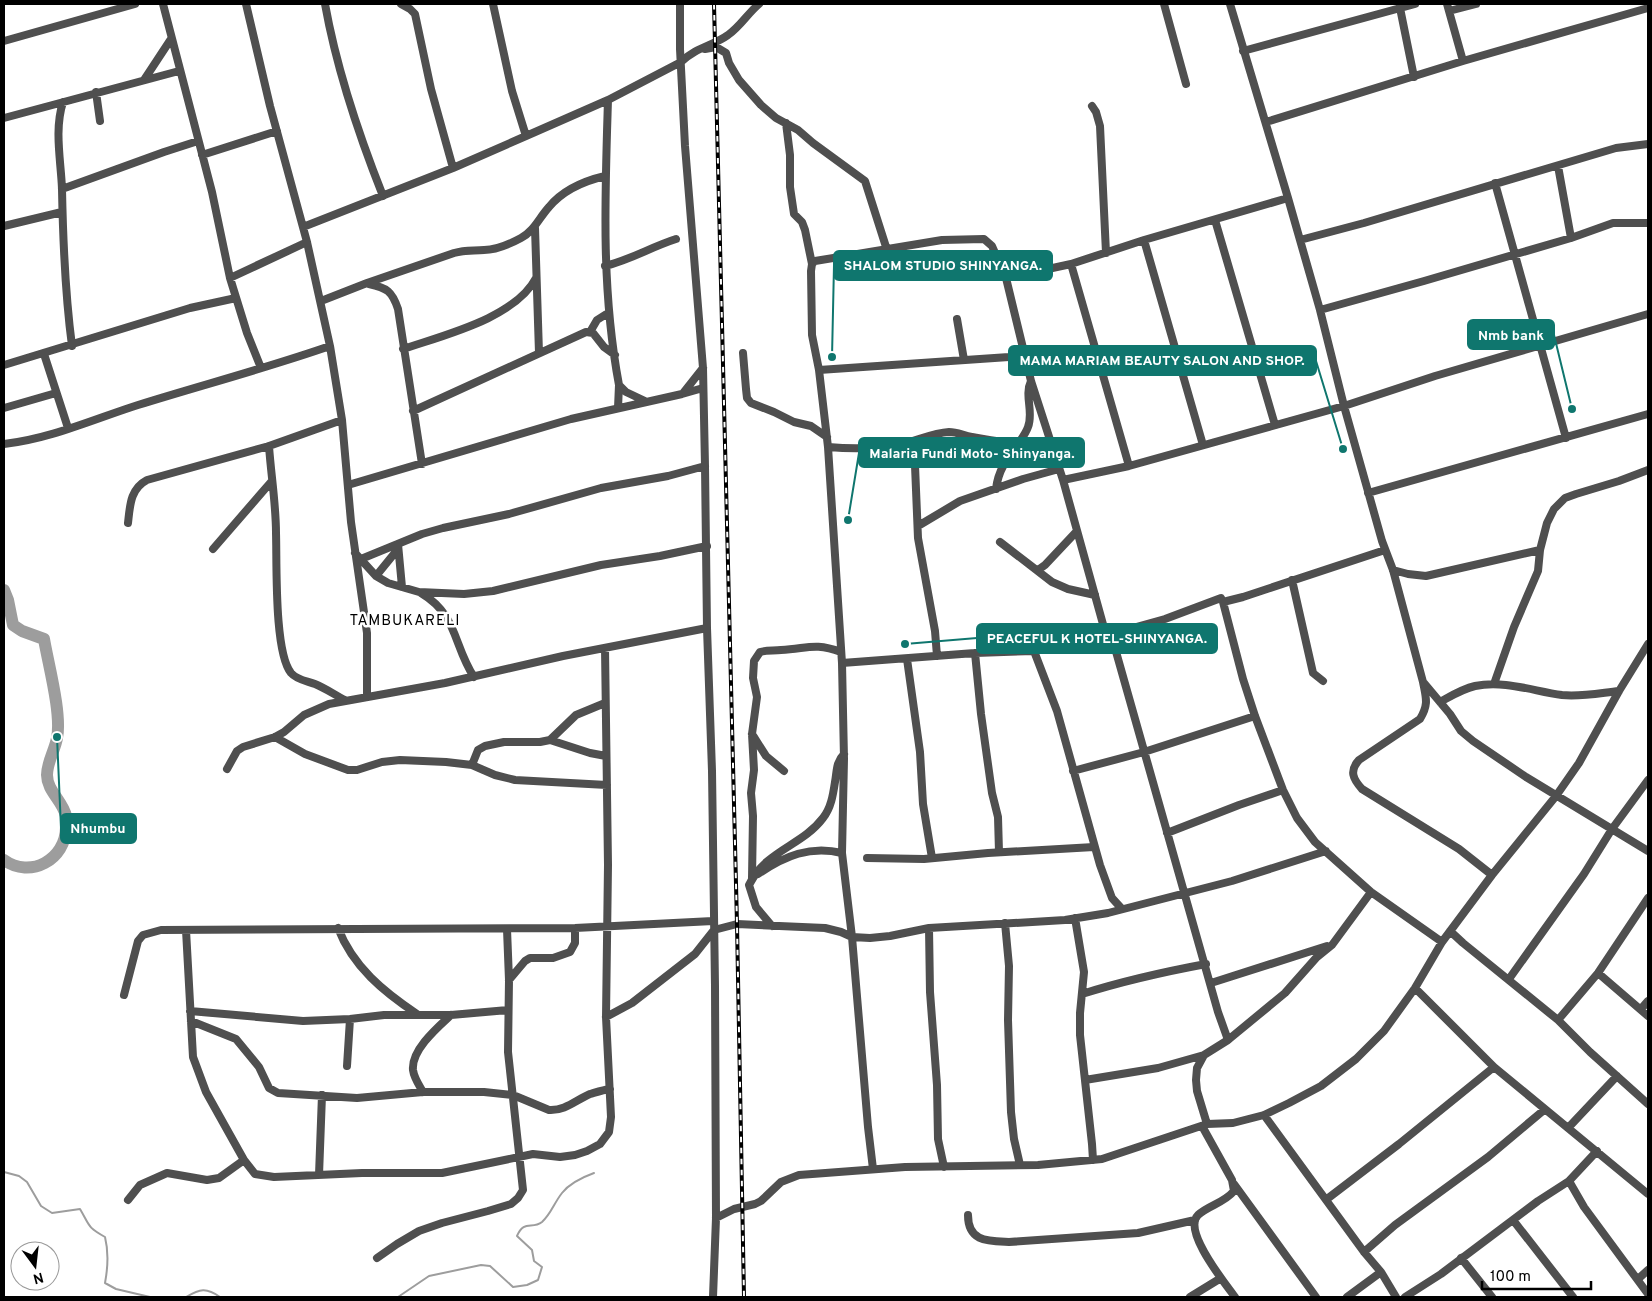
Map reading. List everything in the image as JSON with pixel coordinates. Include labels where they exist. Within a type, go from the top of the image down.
[{"type":"street","points":[[4,41],[135,4]]},
{"type":"street","points":[[163,4],[202,155],[230,278],[261,368]]},
{"type":"street","points":[[246,4],[277,131],[307,242],[330,346],[342,420],[348,485],[367,633],[368,697]]},
{"type":"street","points":[[325,4],[335,54],[348,101],[383,196]]},
{"type":"street","points":[[401,4],[410,8],[416,14]]},
{"type":"street","points":[[416,4],[416,14],[431,89],[453,168]]},
{"type":"street","points":[[493,4],[512,91],[526,136]]},
{"type":"street","points":[[680,4],[680,49],[685,146],[703,368],[706,466],[707,628],[712,771],[714,921],[716,1218],[712,1297]]},
{"type":"street","points":[[303,227],[453,168],[608,100],[681,62],[696,51],[729,34],[758,4]]},
{"type":"street","points":[[1164,4],[1186,84]]},
{"type":"street","points":[[1230,4],[1320,310],[1344,406],[1385,550],[1393,570],[1427,701],[1426,708],[1420,719],[1359,760],[1354,766],[1354,781],[1362,789],[1458,848],[1492,875]]},
{"type":"street","points":[[1243,50],[1415,4]]},
{"type":"street","points":[[1463,61],[1448,7],[1476,4]]},
{"type":"street","points":[[1400,8],[1414,76]]},
{"type":"street","points":[[1266,122],[1463,61],[1648,8]]},
{"type":"street","points":[[144,80],[171,39]]},
{"type":"street","points":[[696,51],[716,47],[726,53],[729,63],[739,80],[776,118],[798,130],[865,181],[887,250]]},
{"type":"street","points":[[4,118],[179,71]]},
{"type":"street","points":[[96,92],[100,121]]},
{"type":"street","points":[[608,100],[605,176],[605,266],[608,314],[618,385],[618,408]]},
{"type":"street","points":[[63,102],[59,121],[62,212],[66,299],[72,346]]},
{"type":"street","points":[[1092,106],[1100,126],[1106,253]]},
{"type":"street","points":[[46,107],[53,112],[59,121]]},
{"type":"street","points":[[786,123],[791,171],[790,187],[794,214],[802,222],[806,230],[812,264],[810,313],[828,447],[842,663],[844,754],[842,853],[852,937],[864,1087],[873,1169]]},
{"type":"street","points":[[202,155],[277,131]]},
{"type":"street","points":[[62,189],[198,141]]},
{"type":"street","points":[[1300,240],[1616,148],[1648,144]]},
{"type":"street","points":[[1558,166],[1571,238]]},
{"type":"street","points":[[321,301],[367,283],[466,250],[484,250],[506,245],[523,237],[535,228],[548,208],[559,198],[581,183],[605,176]]},
{"type":"street","points":[[1496,183],[1566,438]]},
{"type":"street","points":[[1006,278],[1072,264],[1144,240],[1288,198]]},
{"type":"street","points":[[4,226],[62,212]]},
{"type":"street","points":[[1215,220],[1275,425]]},
{"type":"street","points":[[1320,310],[1571,238],[1613,223],[1648,223]]},
{"type":"street","points":[[535,228],[539,353]]},
{"type":"street","points":[[605,266],[632,258],[658,245],[676,239]]},
{"type":"street","points":[[812,264],[815,261],[942,240],[984,239],[992,246],[1006,278],[1031,381],[1144,752],[1228,1040]]},
{"type":"street","points":[[1144,240],[1203,445]]},
{"type":"street","points":[[230,278],[307,242]]},
{"type":"street","points":[[1072,264],[1129,466]]},
{"type":"street","points":[[403,349],[483,320],[517,300],[532,287],[536,278]]},
{"type":"street","points":[[367,283],[387,289],[394,297],[398,309],[422,464]]},
{"type":"street","points":[[4,365],[72,346],[190,308],[236,298]]},
{"type":"street","points":[[590,332],[597,320],[608,314]]},
{"type":"street","points":[[1062,480],[1129,466],[1344,406],[1435,376],[1648,314]]},
{"type":"street","points":[[957,319],[964,360]]},
{"type":"street","points":[[414,412],[581,333],[590,332],[596,336],[604,347],[615,355]]},
{"type":"street","points":[[4,444],[38,438],[330,346]]},
{"type":"street","points":[[819,370],[1009,356],[1015,354],[1022,347]]},
{"type":"street","points":[[743,353],[747,398],[751,403],[794,422],[811,426],[827,437]]},
{"type":"street","points":[[44,354],[68,428]]},
{"type":"street","points":[[682,394],[703,368]]},
{"type":"street","points":[[996,489],[1000,470],[1029,426],[1028,387],[1031,381]]},
{"type":"street","points":[[618,385],[626,392],[646,401]]},
{"type":"street","points":[[348,485],[530,431],[703,388]]},
{"type":"street","points":[[4,408],[56,393]]},
{"type":"street","points":[[1368,493],[1648,414]]},
{"type":"street","points":[[128,523],[131,497],[143,482],[269,446],[342,420]]},
{"type":"street","points":[[828,447],[856,449],[898,445],[950,432],[959,432],[969,437],[1018,444]]},
{"type":"street","points":[[914,441],[920,553],[935,631],[937,656]]},
{"type":"street","points":[[269,446],[276,534],[276,576],[281,636],[287,666],[295,676],[316,684],[345,700]]},
{"type":"street","points":[[358,556],[398,546],[422,534],[456,525],[509,514],[601,488],[668,476],[706,466]]},
{"type":"street","points":[[918,526],[960,501],[1023,479],[1059,469]]},
{"type":"street","points":[[1494,684],[1514,627],[1538,571],[1540,550],[1547,523],[1554,509],[1565,498],[1619,482],[1648,470]]},
{"type":"street","points":[[212,550],[271,482]]},
{"type":"street","points":[[1038,570],[1077,532]]},
{"type":"street","points":[[1000,542],[1052,582],[1095,595]]},
{"type":"street","points":[[376,576],[398,546]]},
{"type":"street","points":[[398,546],[402,587]]},
{"type":"street","points":[[358,556],[376,576],[388,583],[419,592],[464,594],[493,591],[601,565],[660,556],[707,546]]},
{"type":"street","points":[[1223,602],[1385,550]]},
{"type":"street","points":[[1393,570],[1426,576],[1540,550]]},
{"type":"street","points":[[1292,580],[1313,673],[1323,681]]},
{"type":"street","points":[[419,592],[431,599],[450,622],[467,666],[474,677]]},
{"type":"street","points":[[842,663],[976,653],[1034,651],[1109,635],[1165,619],[1221,598],[1243,679],[1283,790],[1297,818],[1316,842],[1371,892],[1442,942]]},
{"type":"street","points":[[227,769],[237,751],[243,747],[274,737],[314,709],[345,700],[474,677],[707,628]]},
{"type":"street","points":[[716,1218],[734,1209],[761,1201],[775,1186],[789,1178],[821,1172],[1020,1165],[1102,1159],[1205,1125],[1233,1123],[1264,1114],[1289,1104],[1321,1086],[1356,1059],[1384,1031],[1415,988],[1450,931],[1580,763],[1619,691],[1648,644]]},
{"type":"street","points":[[752,878],[753,816],[751,793],[754,770],[752,734],[757,697],[753,669],[757,656],[760,652],[816,645],[826,646],[841,652]]},
{"type":"street","points":[[186,930],[193,1057],[202,1086],[244,1160],[255,1174],[263,1176],[442,1173],[533,1154],[560,1157],[575,1155],[600,1144],[609,1132],[610,1127],[606,1018],[608,928],[605,648]]},
{"type":"street","points":[[1034,651],[1057,711],[1094,847],[1112,898],[1122,909]]},
{"type":"street","points":[[976,653],[981,714],[992,793],[998,817],[999,852]]},
{"type":"street","points":[[906,659],[920,752],[923,804],[932,858]]},
{"type":"street","points":[[1423,682],[1461,731],[1473,741],[1556,796],[1648,851]]},
{"type":"street","points":[[1440,702],[1474,686],[1494,684],[1580,696],[1619,691]]},
{"type":"street","points":[[550,740],[576,716],[605,703]]},
{"type":"street","points":[[1073,770],[1144,752],[1256,716]]},
{"type":"street","points":[[752,734],[766,756],[784,771]]},
{"type":"street","points":[[274,737],[306,754],[348,770],[357,770],[382,762],[400,760],[446,762],[472,765],[495,775],[515,780],[607,784]]},
{"type":"street","points":[[472,765],[478,750],[493,743],[550,740],[590,753],[606,756]]},
{"type":"street","points":[[772,926],[763,917],[754,902],[749,885],[759,868],[767,860],[810,832],[822,818],[830,806],[836,781],[837,766],[839,759],[844,754]]},
{"type":"street","points":[[1509,980],[1584,874],[1612,829],[1648,780]]},
{"type":"street","points":[[1168,833],[1283,790]]},
{"type":"street","points":[[868,858],[932,858],[1094,847]]},
{"type":"street","points":[[752,878],[786,857],[801,852],[829,850],[842,853]]},
{"type":"street","points":[[606,1018],[632,1003],[695,954],[714,930],[737,924],[825,928],[852,937],[890,936],[929,928],[1075,918],[1122,909],[1232,881],[1326,851]]},
{"type":"street","points":[[1085,1080],[1158,1068],[1204,1055],[1228,1040],[1285,994],[1316,958],[1332,944],[1371,892]]},
{"type":"street","points":[[1558,1020],[1598,974],[1648,898]]},
{"type":"street","points":[[1075,918],[1084,972],[1080,1036],[1093,1160]]},
{"type":"street","points":[[124,995],[138,941],[143,935],[161,930],[608,928],[714,921]]},
{"type":"street","points":[[1005,922],[1009,966],[1008,1020],[1011,1112],[1014,1139],[1020,1165]]},
{"type":"street","points":[[338,928],[345,944],[380,988],[417,1014]]},
{"type":"street","points":[[509,980],[525,961],[530,958],[553,958],[570,952],[575,943],[575,928]]},
{"type":"street","points":[[929,928],[930,992],[937,1085],[938,1139],[944,1167]]},
{"type":"street","points":[[378,1258],[419,1231],[511,1204],[523,1190],[509,1067],[507,929]]},
{"type":"street","points":[[1450,931],[1558,1020],[1648,1104]]},
{"type":"street","points":[[1211,983],[1299,953],[1332,944]]},
{"type":"street","points":[[1082,994],[1129,980],[1206,964]]},
{"type":"street","points":[[1598,974],[1648,1016]]},
{"type":"street","points":[[1415,988],[1494,1067],[1648,1194]]},
{"type":"street","points":[[1641,1009],[1648,1001]]},
{"type":"street","points":[[190,1011],[303,1021],[350,1020],[384,1015],[451,1015],[508,1010]]},
{"type":"street","points":[[423,1092],[413,1072],[415,1057],[429,1037],[451,1015]]},
{"type":"street","points":[[191,1020],[236,1039],[256,1062],[269,1088],[278,1093],[357,1098],[423,1092],[484,1092],[513,1095],[549,1110],[555,1110],[561,1109],[591,1094],[610,1089]]},
{"type":"street","points":[[348,1066],[350,1020]]},
{"type":"street","points":[[1204,1055],[1197,1068],[1196,1080],[1205,1125],[1234,1184],[1316,1297]]},
{"type":"street","points":[[1326,1199],[1494,1067]]},
{"type":"street","points":[[1568,1128],[1617,1076]]},
{"type":"street","points":[[319,1175],[322,1096]]},
{"type":"street","points":[[1364,1252],[1395,1225],[1488,1157],[1544,1110]]},
{"type":"street","points":[[1264,1114],[1364,1252],[1381,1272],[1396,1297]]},
{"type":"street","points":[[1405,1297],[1441,1274],[1538,1201],[1569,1181],[1596,1151]]},
{"type":"street","points":[[128,1200],[140,1185],[167,1173],[207,1180],[219,1178],[244,1160]]},
{"type":"street","points":[[1569,1181],[1584,1207],[1648,1294]]},
{"type":"street","points":[[1234,1184],[1234,1191],[1228,1198],[1198,1215],[1194,1227],[1196,1237],[1235,1297]]},
{"type":"street","points":[[968,1215],[969,1226],[978,1238],[989,1241],[1009,1242],[1138,1233],[1195,1220]]},
{"type":"street","points":[[1513,1220],[1573,1297]]},
{"type":"street","points":[[1461,1258],[1492,1297]]},
{"type":"street","points":[[1638,1279],[1648,1270]]},
{"type":"street","points":[[1347,1297],[1381,1272]]},
{"type":"street","points":[[1190,1297],[1221,1278]]},
{"type":"waterway","points":[[4,590],[13,625],[22,631],[44,639],[58,716],[56,743],[47,775],[52,791],[62,806],[66,817],[64,839],[60,849],[45,863],[25,868],[4,860]]},
{"type":"waterway","points":[[4,1172],[19,1176],[27,1182],[41,1206],[52,1213],[80,1209],[92,1228],[105,1237],[108,1260],[105,1283],[116,1289],[150,1297]]},
{"type":"waterway","points":[[398,1297],[429,1276],[481,1265],[490,1266],[513,1287],[527,1285],[538,1280],[542,1267],[534,1261],[532,1250],[517,1236],[525,1226],[542,1222],[568,1187],[594,1173]]},
{"type":"waterway","points":[[186,1297],[203,1290],[207,1290],[220,1297]]},
{"type":"railway","points":[[714,4],[737,924],[744,1297]]},
{"type":"place","name":"SHALOM STUDIO SHINYANGA.","points":[[832,357]]},
{"type":"place","name":"Nmb bank","points":[[1572,409]]},
{"type":"place","name":"MAMA MARIAM BEAUTY SALON AND SHOP.","points":[[1343,449]]},
{"type":"place","name":"Malaria Fundi Moto- Shinyanga.","points":[[848,520]]},
{"type":"place","name":"PEACEFUL K HOTEL-SHINYANGA.","points":[[905,644]]},
{"type":"place","name":"Nhumbu","points":[[57,737]]},
{"type":"district","name":"TAMBUKARELI","points":[[405,620]]}]
